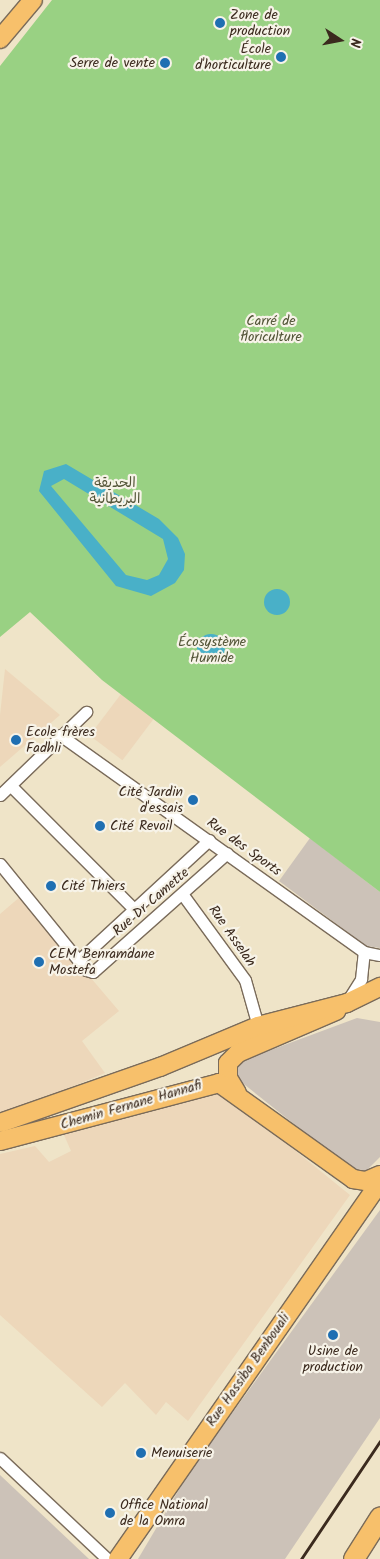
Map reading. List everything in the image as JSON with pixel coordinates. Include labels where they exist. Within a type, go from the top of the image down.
[{"type":"highway","points":[[354,1559],[380,1518]]},
{"type":"main road","points":[[0,39],[33,0]]},
{"type":"main road","name":"Chemin Fernane Hannafi","points":[[0,1124],[160,1068],[258,1026],[347,1003],[380,987]]},
{"type":"main road","points":[[237,1093],[228,1078],[228,1063],[238,1053],[331,1015],[347,1003]]},
{"type":"main road","name":"Chemin Fernane Hannafi","points":[[0,1141],[206,1083],[219,1083],[237,1093],[353,1179],[380,1175]]},
{"type":"main road","name":"Rue Hassiba Benbouali","points":[[118,1559],[380,1182]]},
{"type":"street","points":[[0,795],[60,735],[86,712]]},
{"type":"street","name":"Rue des Sports","points":[[60,735],[364,952]]},
{"type":"street","points":[[11,786],[134,909]]},
{"type":"street","points":[[0,864],[79,960],[209,840]]},
{"type":"street","name":"Rue Dr Camette","points":[[79,960],[93,972],[183,895],[227,853]]},
{"type":"street","name":"Rue Asselah","points":[[183,895],[245,980],[258,1026]]},
{"type":"street","points":[[347,1003],[361,979],[364,952],[380,955]]},
{"type":"street","points":[[0,1458],[107,1559]]},
{"type":"shaded area","name":"Ecole frères Fadhli","points":[[5,669],[60,715],[0,767],[0,715]]},
{"type":"shaded area","points":[[121,694],[154,719],[122,760],[90,736]]},
{"type":"shaded area","points":[[310,838],[380,892],[380,948],[366,946],[279,881]]},
{"type":"shaded area","name":"CEM Benramdane Mostefa","points":[[21,896],[119,1011],[82,1041],[105,1073],[0,1117],[0,914]]},
{"type":"shaded area","points":[[357,1018],[380,1022],[380,1157],[366,1171],[348,1167],[235,1077],[236,1063]]},
{"type":"shaded area","points":[[206,1090],[223,1092],[350,1195],[188,1421],[166,1402],[156,1415],[125,1383],[102,1407],[0,1315],[0,1154],[35,1146],[49,1162],[71,1151],[64,1135],[151,1103]]},
{"type":"shaded area","points":[[380,1210],[380,1418],[285,1559],[138,1559],[190,1471]]},
{"type":"shaded area","points":[[0,1475],[89,1559],[0,1559]]},
{"type":"green space","points":[[52,0],[380,0],[380,892],[102,680],[30,612],[0,637],[0,66]]},
{"type":"water","points":[[66,464],[159,519],[178,538],[185,554],[184,570],[175,583],[151,596],[116,586],[39,491],[44,471]],"holes":[[[64,479],[163,539],[168,559],[159,575],[147,580],[126,575],[51,486]]]},
{"type":"water","points":[[277,589],[286,593],[290,602],[286,611],[277,615],[268,611],[264,602],[268,593]]},
{"type":"water","points":[[211,634],[221,638],[225,648],[221,658],[211,662],[201,658],[197,648],[201,638]]},
{"type":"railway","points":[[301,1559],[380,1441]]},
{"type":"place","name":"Zone de production","points":[[220,23]]},
{"type":"place","name":"École d'horticulture","points":[[281,57]]},
{"type":"place","name":"Serre de vente","points":[[165,63]]},
{"type":"place","name":"Ecole frères Fadhli","points":[[16,740]]},
{"type":"place","name":"Cité Jardin d'essais","points":[[193,800]]},
{"type":"place","name":"Cité Revoil","points":[[100,826]]},
{"type":"place","name":"Cité Thiers","points":[[51,886]]},
{"type":"place","name":"CEM Benramdane Mostefa","points":[[39,962]]},
{"type":"place","name":"Usine de production","points":[[333,1335]]},
{"type":"place","name":"Menuiserie","points":[[141,1453]]},
{"type":"place","name":"Office National de la Omra","points":[[110,1513]]},
{"type":"park label","name":"Carré de floriculture","points":[[271,330]]},
{"type":"park label","name":"الحديقة البريطانية","points":[[115,492]]},
{"type":"park label","name":"Écosystème Humide","points":[[212,650]]}]
